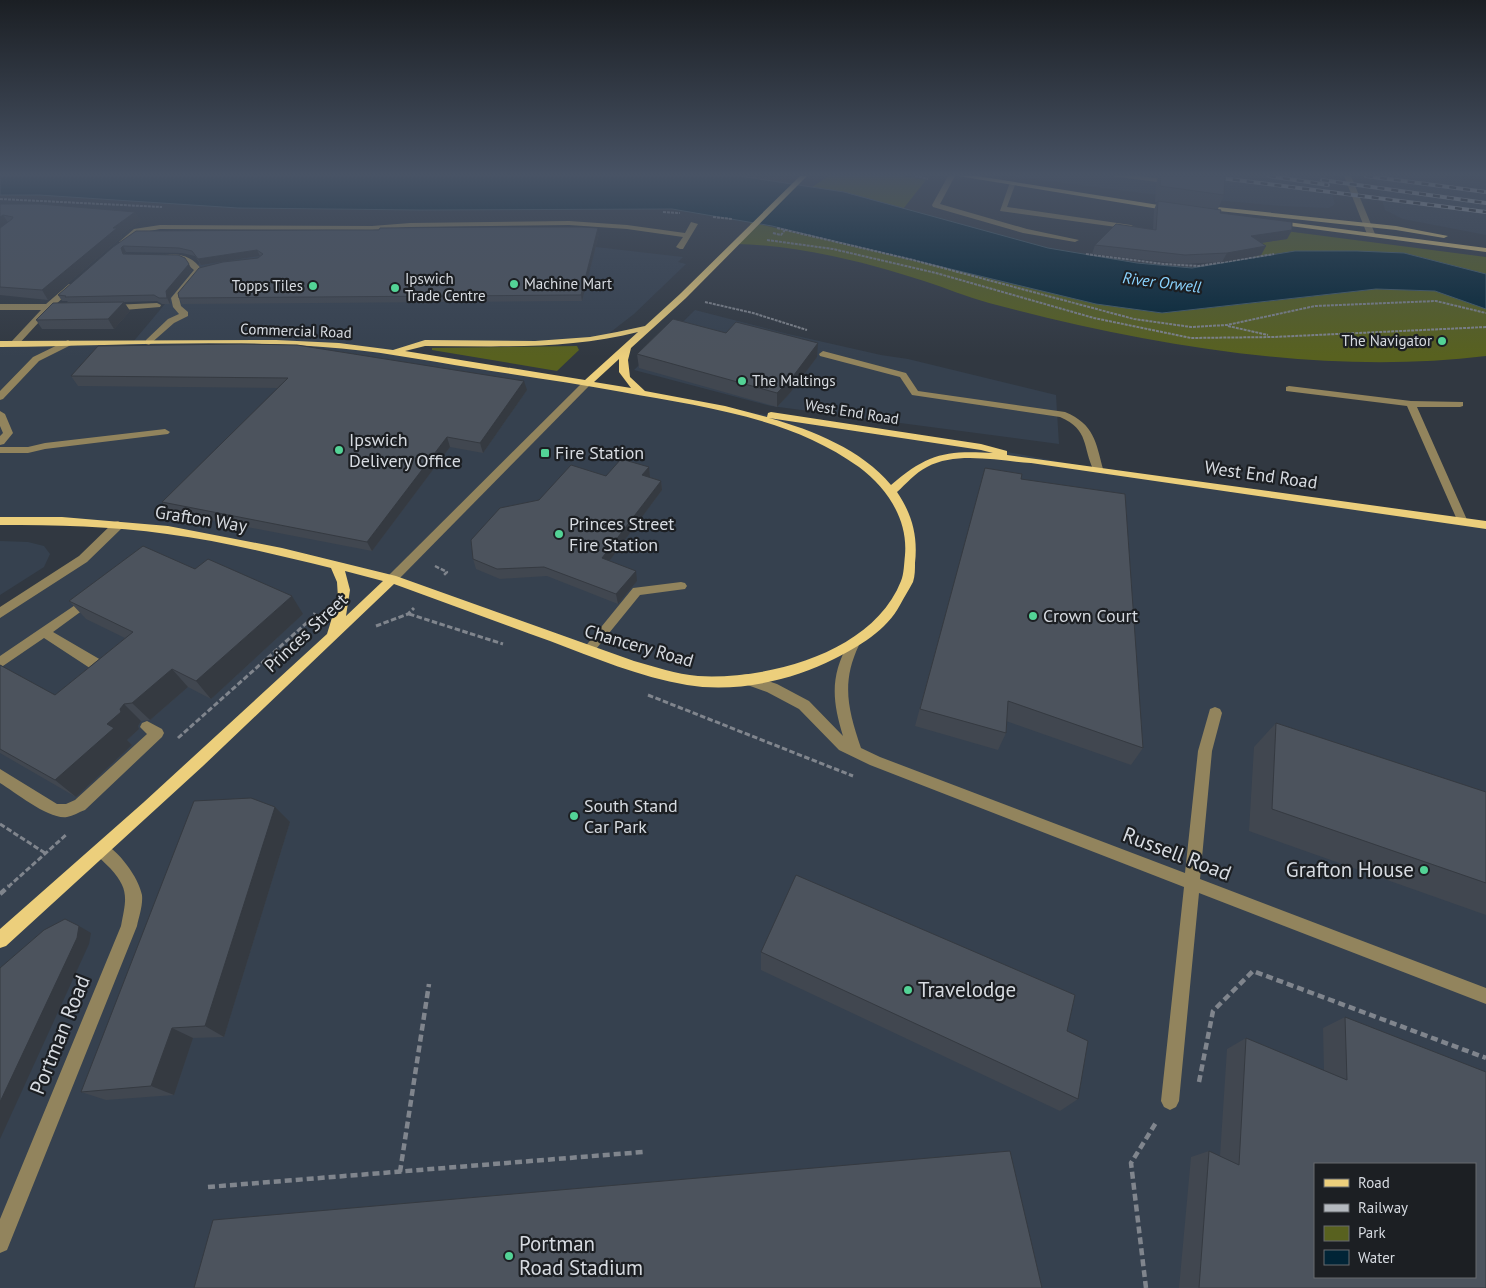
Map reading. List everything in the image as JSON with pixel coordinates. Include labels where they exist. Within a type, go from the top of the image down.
[{"type":"main road","points":[[1386,236],[1486,250]]},
{"type":"main road","points":[[1442,236],[1486,244]]},
{"type":"main road","name":"Princes Street","points":[[587,383],[683,296],[744,237]]},
{"type":"main road","points":[[395,352],[425,343],[549,343],[590,340],[648,326]]},
{"type":"main road","name":"Commercial Road","points":[[0,344],[149,342],[310,343],[395,352],[587,383]]},
{"type":"main road","points":[[628,345],[623,361],[625,376],[629,383],[644,394]]},
{"type":"main road","name":"Chancery Road","points":[[392,579],[588,651],[669,676],[698,681],[747,679],[793,670],[817,662],[853,645],[877,626],[887,614],[908,580],[912,547],[909,524],[903,510],[882,481],[864,466],[832,446],[782,425],[727,409],[587,383]]},
{"type":"main road","name":"West End Road","points":[[727,409],[971,446],[1031,460]]},
{"type":"main road","name":"West End Road","points":[[890,492],[918,468],[940,459],[960,456],[1031,460],[1486,525]]},
{"type":"main road","name":"Grafton Way","points":[[0,521],[62,521],[168,530],[282,552],[392,579]]},
{"type":"main road","points":[[326,642],[337,623],[344,602],[346,586],[343,576],[335,565]]},
{"type":"main road","name":"Princes Street","points":[[0,940],[220,743],[392,579]]},
{"type":"street","points":[[113,251],[131,236]]},
{"type":"street","points":[[680,247],[686,236]]},
{"type":"street","points":[[1054,236],[1075,240]]},
{"type":"street","points":[[149,342],[171,321],[185,314],[177,307],[176,298],[201,269],[188,259],[157,256]]},
{"type":"street","points":[[14,344],[48,307],[77,282]]},
{"type":"street","points":[[102,308],[157,305]]},
{"type":"street","points":[[0,307],[66,307]]},
{"type":"street","points":[[0,397],[36,358],[68,343]]},
{"type":"street","points":[[823,354],[902,375],[916,393],[1062,414],[1074,418],[1083,424],[1098,469]]},
{"type":"street","name":"Princes Street","points":[[392,579],[587,383]]},
{"type":"street","points":[[1289,389],[1411,404],[1460,404]]},
{"type":"street","points":[[1411,404],[1463,522]]},
{"type":"street","points":[[0,442],[8,433],[1,418]]},
{"type":"street","points":[[0,450],[28,450],[45,446],[165,432]]},
{"type":"street","points":[[0,613],[83,559],[118,525]]},
{"type":"street","points":[[588,651],[637,590],[681,586]]},
{"type":"street","points":[[0,663],[97,594]]},
{"type":"street","points":[[43,632],[104,676]]},
{"type":"street","points":[[853,645],[844,661],[840,680],[841,703],[854,750]]},
{"type":"street","name":"Russell Road","points":[[747,679],[772,688],[804,705],[844,746],[875,761],[1486,996]]},
{"type":"street","points":[[1170,1101],[1205,751],[1215,714]]},
{"type":"street","points":[[0,775],[55,810],[66,811],[80,805],[157,733],[147,728]]},
{"type":"street","name":"Portman Road","points":[[0,1243],[129,926],[134,902],[131,883],[102,850]]},
{"type":"path","points":[[811,236],[912,260],[1134,319],[1192,327],[1227,326],[1315,306],[1436,301],[1486,313]]},
{"type":"path","points":[[744,237],[833,249],[936,273],[1094,318],[1191,338],[1274,337],[1486,327]]},
{"type":"path","points":[[1088,246],[1085,254],[1164,264],[1198,266],[1274,254]]},
{"type":"path","points":[[683,296],[725,308],[753,313],[808,330]]},
{"type":"path","points":[[1227,326],[1274,337]]},
{"type":"path","points":[[437,562],[433,566],[447,572]]},
{"type":"path","points":[[371,629],[408,614]]},
{"type":"path","points":[[639,691],[842,773]]},
{"type":"path","points":[[0,824],[45,853]]},
{"type":"path","points":[[1198,1085],[1213,1011],[1253,971],[1486,1058]]},
{"type":"path","points":[[400,1172],[429,984]]},
{"type":"path","points":[[1146,1288],[1131,1163],[1170,1101]]},
{"type":"path","points":[[208,1187],[643,1152]]},
{"type":"shaded area","points":[[570,244],[683,257],[678,262],[686,264],[634,314],[603,338],[549,343],[425,343],[396,352],[727,409],[981,447],[1098,469],[1486,525],[1486,1288],[0,1288],[0,613],[83,559],[118,525],[0,521],[0,344],[133,342],[212,248]]},
{"type":"shaded area","points":[[695,310],[788,334],[881,355],[908,359],[1056,395],[1059,444],[771,406],[634,370]]},
{"type":"shaded area","points":[[0,541],[28,542],[44,546],[50,554],[44,567],[0,595]]},
{"type":"green space","points":[[744,236],[810,236],[1096,304],[1162,313],[1376,289],[1435,291],[1486,309],[1486,356],[1425,361],[1362,362],[1235,353],[1172,344],[1110,332],[989,303],[902,274],[855,261],[807,251],[736,244]]},
{"type":"green space","points":[[1242,236],[1325,236],[1486,257],[1486,274],[1404,253],[1295,251],[1256,257],[1244,242]]},
{"type":"green space","points":[[577,346],[579,350],[557,371],[432,350],[432,348]]},
{"type":"water","name":"River Orwell","points":[[814,236],[1005,236],[1048,248],[1137,263],[1192,268],[1295,251],[1404,253],[1486,274],[1486,309],[1435,291],[1376,289],[1162,313],[1096,304]]},
{"type":"building","points":[[0,236],[107,236],[42,290],[0,287]]},
{"type":"building","name":"Ipswich Trade Centre","points":[[129,236],[596,236],[581,295],[179,298],[178,293],[199,268],[223,262],[258,258],[263,254],[257,250],[198,259],[192,251],[179,248],[123,246],[121,248],[123,254],[178,255],[185,258],[189,264],[166,291],[167,298],[159,298],[154,295],[65,297],[58,295],[113,247]]},
{"type":"building","points":[[1104,236],[1251,236],[1266,246],[1227,253],[1185,255],[1095,245]]},
{"type":"building","points":[[124,302],[108,319],[36,320],[53,303]]},
{"type":"building","points":[[673,319],[726,333],[736,322],[818,343],[791,379],[777,393],[637,354]]},
{"type":"building","name":"Ipswich Delivery Office","points":[[297,345],[524,381],[480,443],[447,437],[367,542],[162,502],[288,378],[71,376],[98,346]]},
{"type":"building","name":"Princes Street Fire Station","points":[[621,459],[649,467],[642,475],[661,481],[602,558],[636,571],[616,594],[544,567],[497,569],[473,559],[471,540],[500,508],[539,500],[571,465],[606,476]]},
{"type":"building","name":"Crown Court","points":[[985,468],[1022,474],[1021,479],[1125,494],[1143,748],[1008,701],[1006,733],[920,709]]},
{"type":"building","points":[[143,546],[195,569],[208,559],[292,596],[196,681],[172,669],[132,703],[124,704],[120,709],[121,712],[107,724],[114,728],[55,780],[0,749],[0,665],[55,695],[133,632],[69,601]]},
{"type":"building","points":[[1276,723],[1486,792],[1486,883],[1272,809]]},
{"type":"building","points":[[251,798],[275,807],[205,1026],[172,1028],[151,1086],[81,1092],[194,801]]},
{"type":"building","name":"Travelodge","points":[[796,875],[1075,995],[1067,1031],[1088,1041],[1078,1099],[761,952]]},
{"type":"building","points":[[65,919],[79,926],[77,938],[0,1102],[0,968],[44,930]]},
{"type":"building","points":[[1345,1017],[1486,1072],[1486,1288],[1199,1288],[1209,1151],[1239,1165],[1246,1038],[1347,1080]]},
{"type":"building","points":[[1010,1151],[1042,1288],[194,1288],[213,1220]]},
{"type":"place","name":"Machine Mart","points":[[514,284]]},
{"type":"place","name":"Topps Tiles","points":[[313,286]]},
{"type":"place","name":"Ipswich Trade Centre","points":[[395,288]]},
{"type":"place","name":"The Navigator","points":[[1442,341]]},
{"type":"place","name":"The Maltings","points":[[742,381]]},
{"type":"place","name":"Ipswich Delivery Office","points":[[339,450]]},
{"type":"place","name":"Fire Station","points":[[545,453]]},
{"type":"place","name":"Princes Street Fire Station","points":[[559,534]]},
{"type":"place","name":"Crown Court","points":[[1033,616]]},
{"type":"place","name":"South Stand Car Park","points":[[574,816]]},
{"type":"place","name":"Grafton House","points":[[1424,870]]},
{"type":"place","name":"Travelodge","points":[[908,990]]},
{"type":"place","name":"Portman Road Stadium","points":[[509,1256]]}]
